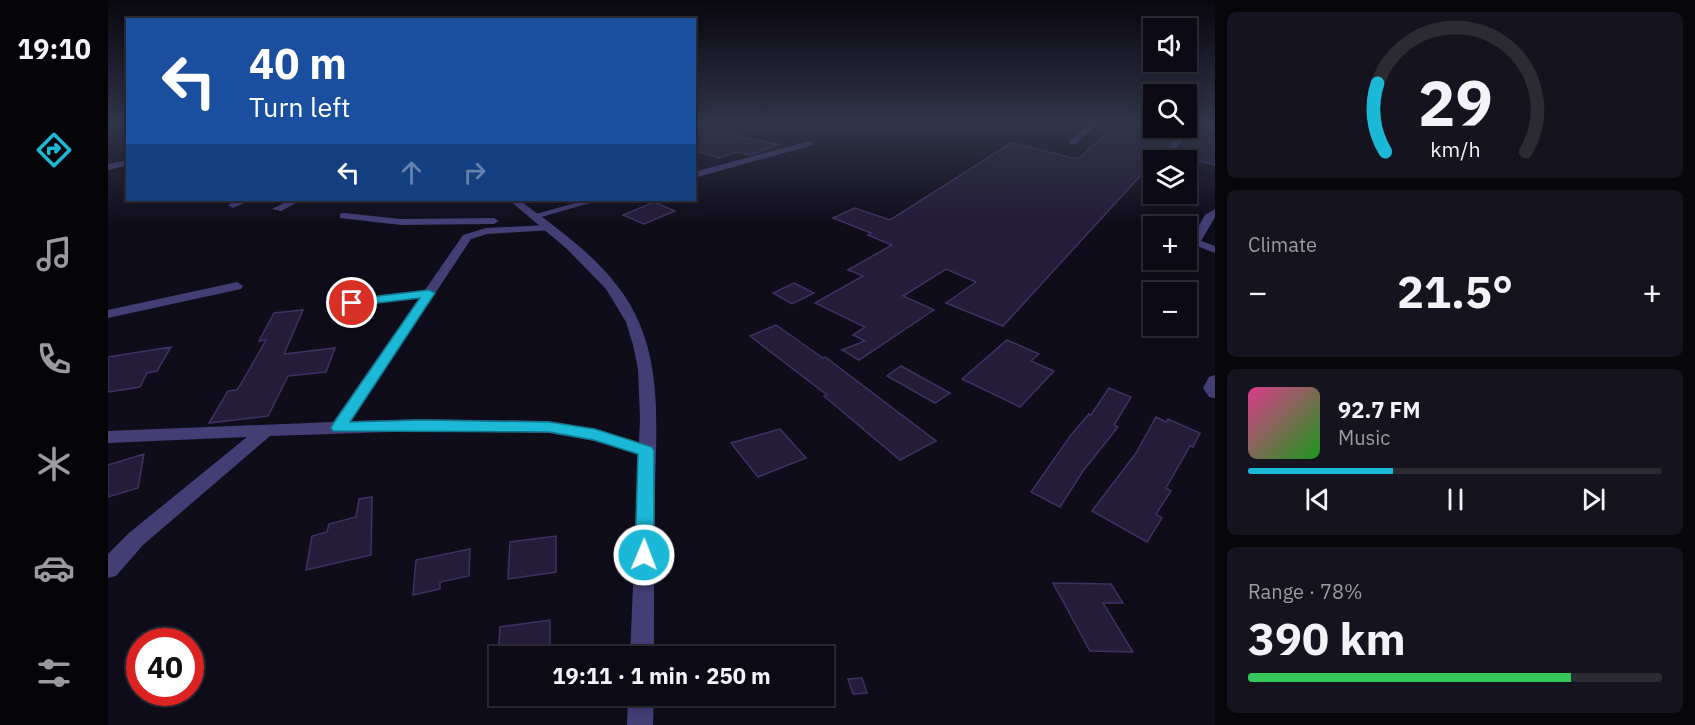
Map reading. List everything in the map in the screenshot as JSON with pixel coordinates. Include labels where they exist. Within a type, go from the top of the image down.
[{"type":"street","points":[[696,174],[761,156]]},
{"type":"street","points":[[108,167],[126,162]]},
{"type":"street","points":[[233,205],[243,201]]},
{"type":"street","points":[[277,209],[295,201]]},
{"type":"street","points":[[515,201],[596,272],[616,294],[631,319],[641,345],[650,391],[646,451],[642,646]]},
{"type":"street","points":[[338,428],[467,237],[540,221],[593,201]]},
{"type":"street","points":[[344,216],[401,222],[540,221]]},
{"type":"street","points":[[1213,216],[1195,243],[1215,250]]},
{"type":"street","points":[[108,314],[237,286]]},
{"type":"street","points":[[333,305],[429,293]]},
{"type":"street","points":[[1215,380],[1210,388],[1215,393]]},
{"type":"street","points":[[108,437],[422,425],[549,427],[595,435],[646,451]]},
{"type":"street","points":[[108,569],[144,532],[266,430]]},
{"type":"street","points":[[640,725],[641,706]]},
{"type":"building","points":[[991,156],[1065,156],[1078,159],[1082,156],[1143,156],[1143,173],[1003,326],[946,303],[976,282],[946,269],[903,296],[934,310],[859,360],[842,350],[865,341],[853,335],[865,327],[815,303],[863,276],[848,270],[892,245],[868,235],[871,233],[833,218],[855,208],[890,220]]},
{"type":"building","points":[[1197,156],[1215,156],[1215,165],[1197,161]]},
{"type":"building","points":[[654,202],[675,211],[644,224],[623,215]]},
{"type":"building","points":[[794,283],[814,293],[792,304],[773,293]]},
{"type":"building","points":[[303,310],[284,354],[335,348],[326,372],[288,376],[268,416],[209,423],[228,391],[237,390],[242,382],[266,340],[259,341],[274,313]]},
{"type":"building","points":[[776,325],[823,358],[825,357],[936,441],[900,460],[824,396],[827,395],[750,336]]},
{"type":"building","points":[[1007,340],[1039,354],[1031,361],[1054,371],[1020,407],[962,379]]},
{"type":"building","points":[[171,347],[157,371],[147,373],[140,387],[108,392],[108,357]]},
{"type":"building","points":[[901,366],[950,393],[935,403],[887,376]]},
{"type":"building","points":[[1109,388],[1131,397],[1114,425],[1118,427],[1083,471],[1060,507],[1031,492],[1071,435],[1089,414],[1091,415]]},
{"type":"building","points":[[1156,417],[1166,422],[1168,419],[1200,433],[1166,488],[1171,491],[1156,514],[1162,518],[1147,542],[1092,511],[1136,453]]},
{"type":"building","points":[[780,429],[806,458],[758,477],[731,443]]},
{"type":"building","points":[[144,454],[138,488],[108,497],[108,465]]},
{"type":"building","points":[[372,497],[371,555],[306,570],[312,536],[327,532],[329,524],[356,517],[359,499]]},
{"type":"building","points":[[556,536],[556,572],[508,579],[510,542]]},
{"type":"building","points":[[470,549],[469,576],[440,582],[440,589],[413,595],[416,560]]},
{"type":"building","points":[[1053,583],[1111,584],[1123,603],[1103,603],[1133,652],[1090,651]]},
{"type":"building","points":[[550,620],[550,646],[499,646],[500,627]]},
{"type":"building","points":[[862,678],[867,693],[853,694],[848,679]]},
{"type":"route","points":[[352,303],[429,293],[338,428],[422,425],[549,427],[595,435],[646,451],[644,555]]}]
